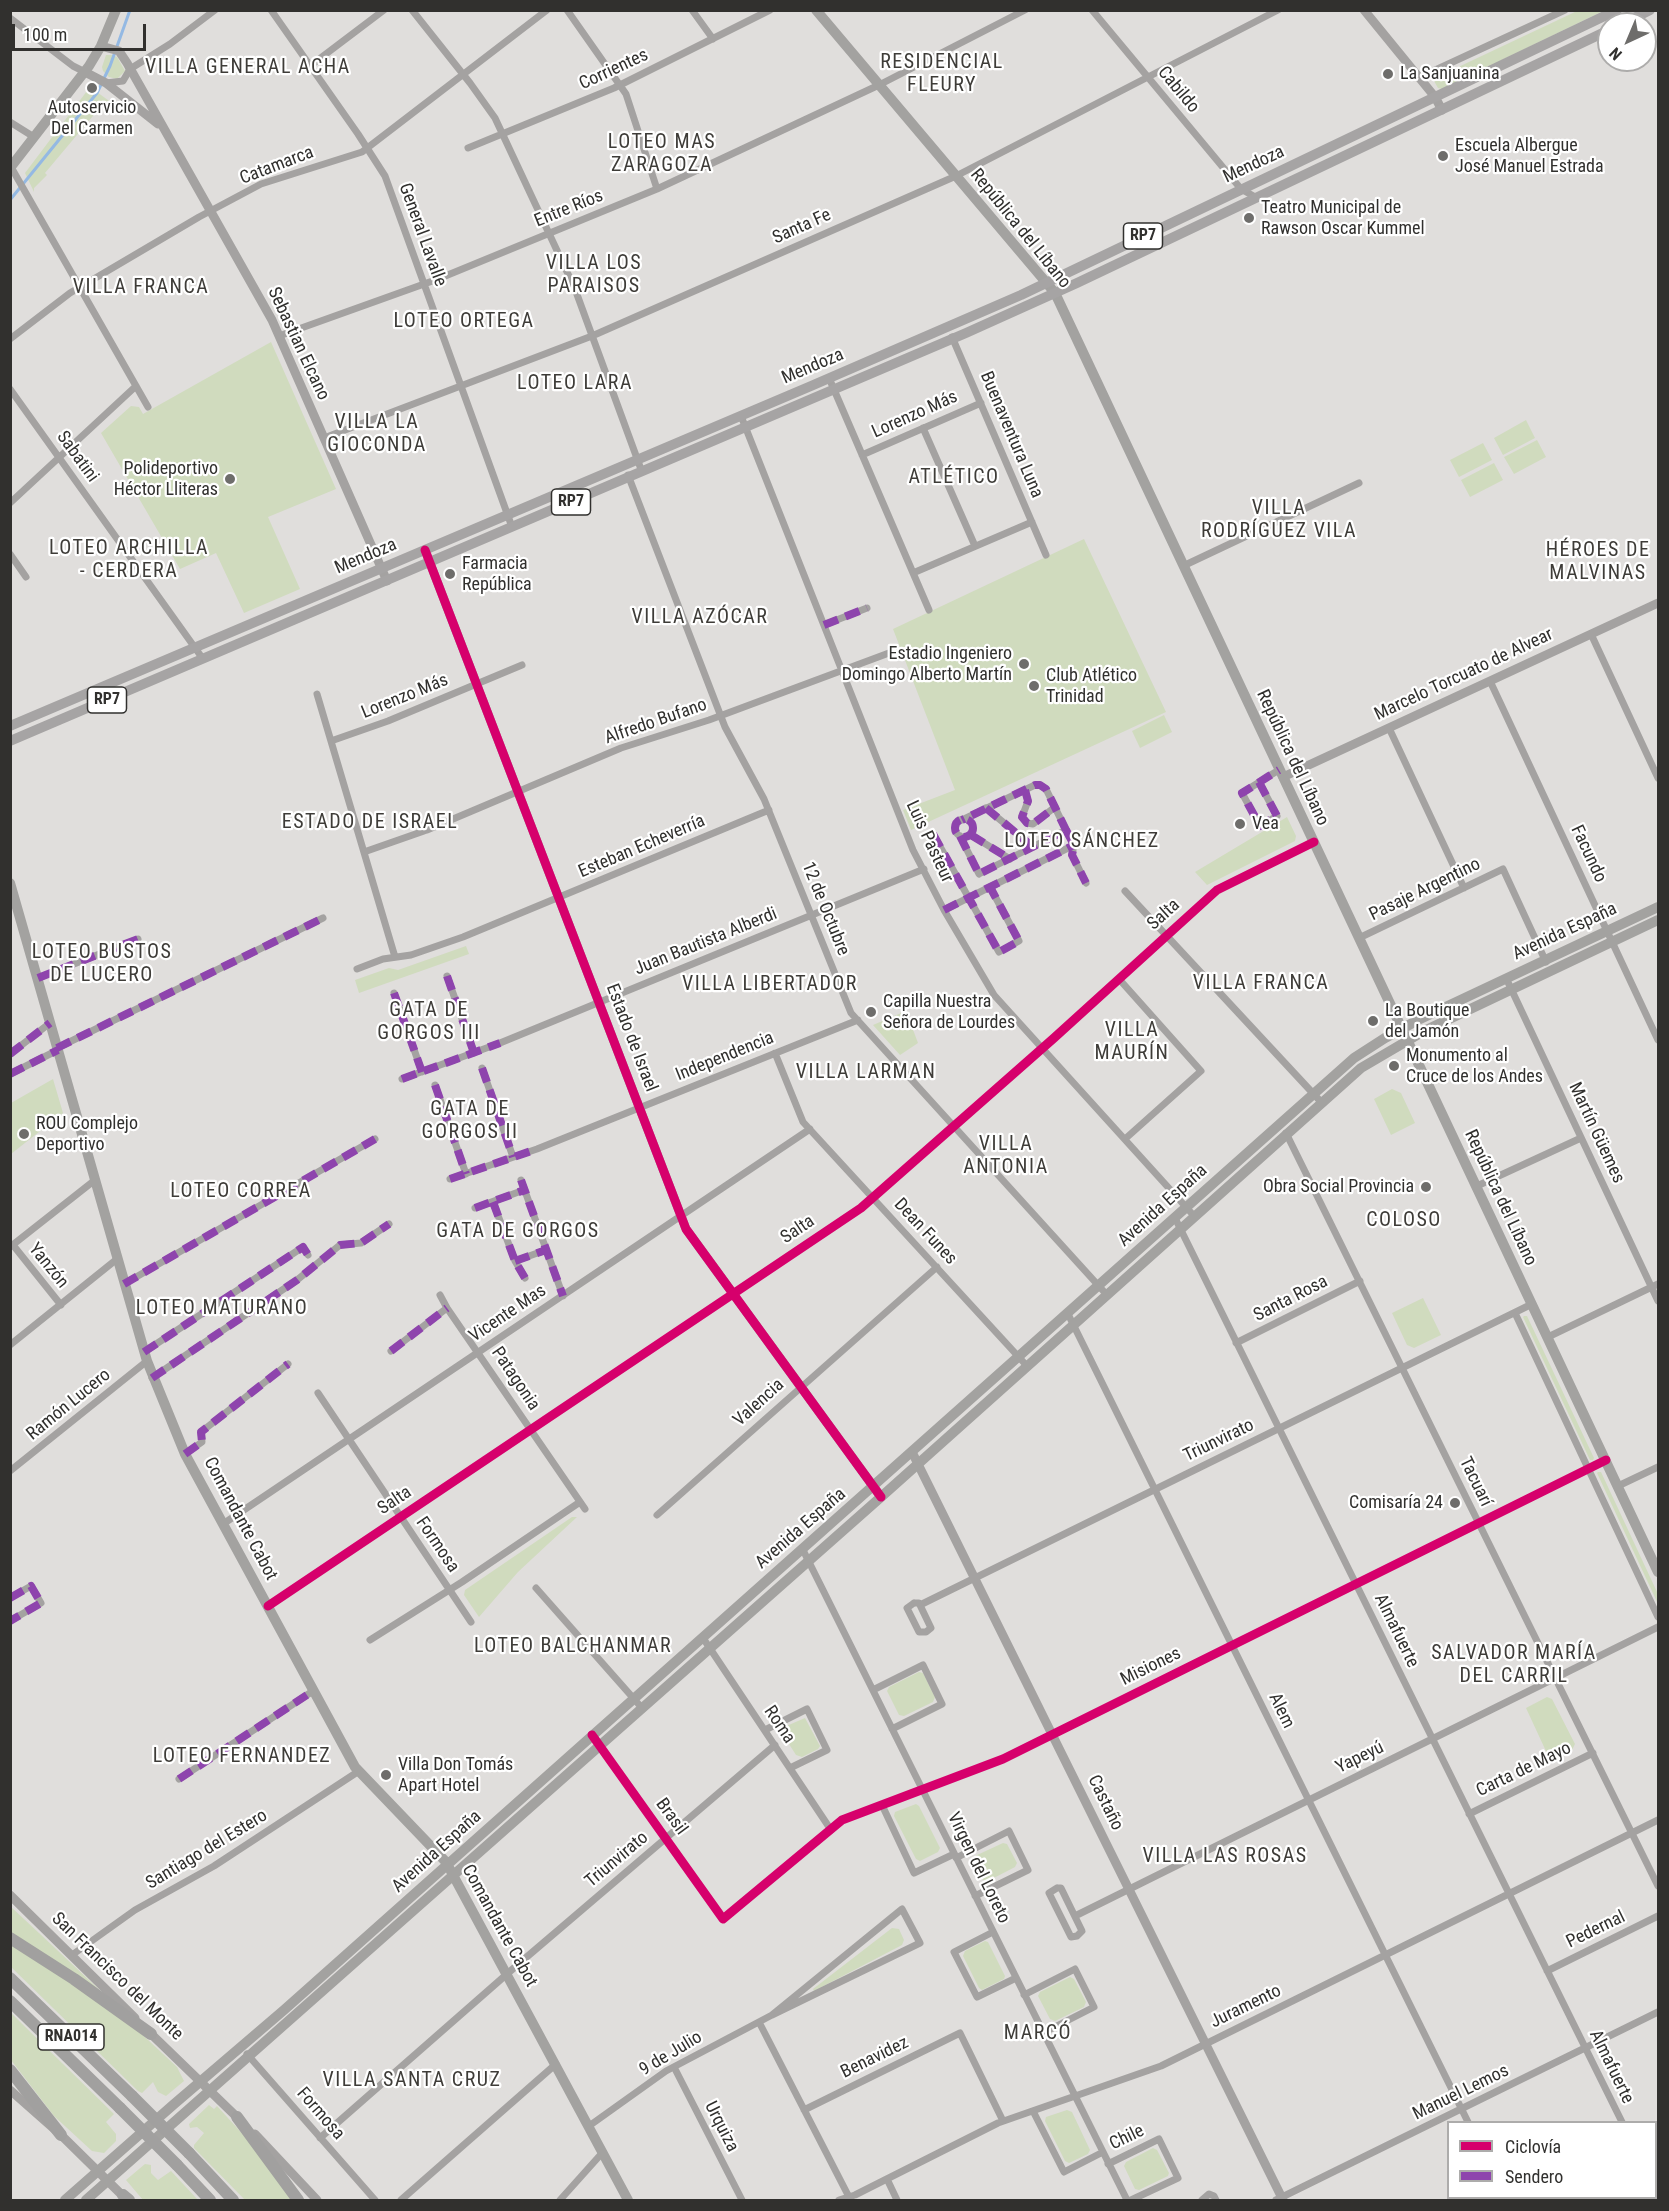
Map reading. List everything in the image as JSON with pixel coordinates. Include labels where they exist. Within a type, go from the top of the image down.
[{"type":"highway","points":[[10,1938],[74,1979],[151,2034]]},
{"type":"highway","name":"RNA014","points":[[10,1978],[132,2096],[233,2200]]},
{"type":"highway","name":"RNA014","points":[[10,2001],[210,2200]]},
{"type":"highway","points":[[10,2070],[61,2135]]},
{"type":"highway","points":[[237,2117],[298,2200]]},
{"type":"main road","points":[[11,168],[85,72],[116,10]]},
{"type":"main road","name":"República del Líbano","points":[[816,10],[1055,293],[1659,1572]]},
{"type":"main road","name":"Mendoza","points":[[10,726],[948,327],[1617,10]]},
{"type":"main road","name":"Mendoza","points":[[10,741],[953,339],[1232,210],[1597,36]]},
{"type":"main road","name":"Comandante Cabot","points":[[10,883],[145,1357],[185,1454],[359,1772],[448,1865],[628,2200]]},
{"type":"main road","name":"Avenida España","points":[[245,2052],[592,1735],[1362,1052],[1402,1028],[1659,906]]},
{"type":"main road","name":"Avenida España","points":[[65,2200],[206,2086],[453,1876],[1361,1068],[1407,1040],[1659,920]]},
{"type":"main road","name":"Avenida España","points":[[86,2200],[109,2181],[206,2086]]},
{"type":"street","points":[[106,83],[123,81],[130,69],[170,44],[215,10]]},
{"type":"street","name":"General Lavalle","points":[[271,10],[385,176],[513,527]]},
{"type":"street","points":[[310,66],[384,10]]},
{"type":"street","points":[[412,10],[495,118],[503,134],[575,289],[642,472]]},
{"type":"street","name":"Catamarca","points":[[10,339],[80,287],[261,184],[362,152],[547,10]]},
{"type":"street","points":[[567,10],[626,94],[657,189]]},
{"type":"street","points":[[692,10],[713,39]]},
{"type":"street","name":"Corrientes","points":[[468,148],[620,85],[770,10]]},
{"type":"street","name":"Entre Ríos","points":[[279,336],[424,284],[657,189],[879,85],[1025,10]]},
{"type":"street","name":"Cabildo","points":[[1092,10],[1241,189],[1257,198]]},
{"type":"street","name":"Santa Fe","points":[[324,438],[592,336],[956,176],[1278,10]]},
{"type":"street","points":[[1364,10],[1421,79],[1442,110]]},
{"type":"street","points":[[1421,79],[1431,72],[1565,10]]},
{"type":"street","name":"Sebastian Elcano","points":[[10,18],[71,64],[106,83],[163,128]]},
{"type":"street","name":"Sebastian Elcano","points":[[100,46],[119,51],[272,321],[387,581]]},
{"type":"street","points":[[10,122],[34,137]]},
{"type":"street","points":[[11,168],[148,407]]},
{"type":"street","points":[[1232,210],[1241,189]]},
{"type":"street","name":"Buenaventura Luna","points":[[948,327],[1046,555]]},
{"type":"street","points":[[829,378],[929,609]]},
{"type":"street","points":[[10,503],[136,386]]},
{"type":"street","name":"Sabatini","points":[[10,389],[203,659]]},
{"type":"street","name":"Lorenzo Más","points":[[862,455],[981,403]]},
{"type":"street","name":"Luis Pasteur","points":[[741,416],[913,850],[944,910],[994,995],[1195,1216]]},
{"type":"street","points":[[923,428],[975,546]]},
{"type":"street","name":"12 de Octubre","points":[[625,465],[721,716],[769,810],[851,1013],[1107,1295]]},
{"type":"street","points":[[1184,566],[1359,483]]},
{"type":"street","points":[[913,573],[1032,522]]},
{"type":"street","name":"Estado de Israel","points":[[425,550],[686,1229],[881,1497]]},
{"type":"street","points":[[10,554],[26,577]]},
{"type":"street","name":"Marcelo Torcuato de Alvear","points":[[1281,774],[1389,728],[1659,603]]},
{"type":"street","points":[[824,625],[867,608]]},
{"type":"street","points":[[1591,634],[1659,778]]},
{"type":"street","name":"Alfredo Bufano","points":[[364,852],[426,830],[621,748],[721,716],[897,650]]},
{"type":"street","name":"Lorenzo Más","points":[[331,741],[388,721],[522,665]]},
{"type":"street","name":"Facundo","points":[[1490,681],[1659,1040]]},
{"type":"street","points":[[317,694],[395,957]]},
{"type":"street","points":[[1389,728],[1464,888]]},
{"type":"street","points":[[1259,782],[1277,816],[1260,826],[1242,793],[1259,782],[1281,774]]},
{"type":"street","points":[[1066,830],[979,874],[955,828],[962,819],[1024,790],[1035,785],[1045,787],[1074,845],[1072,855],[1086,883]]},
{"type":"street","points":[[1024,790],[1028,801],[1022,817],[1027,824],[1033,824],[1055,807]]},
{"type":"street","points":[[986,808],[1033,847]]},
{"type":"street","name":"Esteban Echeverría","points":[[357,969],[383,959],[411,955],[463,937],[769,810]]},
{"type":"street","points":[[960,836],[966,837],[970,834],[972,825],[962,819]]},
{"type":"street","points":[[933,834],[999,952],[1019,941],[990,887]]},
{"type":"street","points":[[970,834],[1010,859]]},
{"type":"street","name":"Salta","points":[[268,1606],[874,1198],[1216,890],[1314,842]]},
{"type":"street","points":[[944,910],[1074,845]]},
{"type":"street","name":"Juan Bautista Alberdi","points":[[402,1079],[500,1043],[924,869]]},
{"type":"street","name":"Pasaje Argentino","points":[[1359,938],[1503,869],[1545,960]]},
{"type":"street","points":[[1125,891],[1322,1103]]},
{"type":"street","points":[[10,1074],[323,918]]},
{"type":"street","points":[[38,978],[138,939]]},
{"type":"street","points":[[1545,960],[1550,971]]},
{"type":"street","points":[[447,976],[474,1053]]},
{"type":"street","name":"Martín Güemes","points":[[1506,978],[1581,1138],[1655,1286],[1659,1301]]},
{"type":"street","points":[[1119,979],[1202,1071],[1125,1139]]},
{"type":"street","points":[[394,993],[422,1072]]},
{"type":"street","name":"Independencia","points":[[450,1179],[537,1149],[858,1020]]},
{"type":"street","points":[[10,1054],[50,1023]]},
{"type":"street","name":"Dean Funes","points":[[775,1053],[803,1122],[1028,1366]]},
{"type":"street","points":[[482,1068],[513,1157]]},
{"type":"street","points":[[435,1084],[466,1174]]},
{"type":"street","name":"Tacuarí","points":[[1279,1124],[1287,1134],[1659,1886]]},
{"type":"street","name":"Vicente Mas","points":[[223,1524],[810,1130]]},
{"type":"street","points":[[1477,1186],[1581,1138]]},
{"type":"street","points":[[124,1284],[375,1139]]},
{"type":"street","points":[[12,1246],[95,1180]]},
{"type":"street","points":[[521,1180],[563,1296]]},
{"type":"street","points":[[476,1208],[524,1190]]},
{"type":"street","points":[[493,1202],[515,1261],[525,1278]]},
{"type":"street","name":"Almafuerte","points":[[1175,1218],[1621,2121]]},
{"type":"street","points":[[152,1377],[297,1280],[340,1245],[361,1243],[389,1224]]},
{"type":"street","name":"Yanzón","points":[[12,1246],[61,1305]]},
{"type":"street","name":"Ramón Lucero","points":[[10,1471],[145,1357],[303,1247],[308,1256]]},
{"type":"street","points":[[515,1261],[546,1250]]},
{"type":"street","points":[[10,1345],[117,1259]]},
{"type":"street","name":"Valencia","points":[[657,1515],[937,1267]]},
{"type":"street","name":"Santa Rosa","points":[[1236,1343],[1360,1281]]},
{"type":"street","points":[[1548,1337],[1655,1286]]},
{"type":"street","name":"Patagonia","points":[[440,1295],[583,1505],[449,1590]]},
{"type":"street","name":"Triunvirato","points":[[920,1605],[1532,1304]]},
{"type":"street","points":[[391,1351],[447,1308]]},
{"type":"street","points":[[1515,1313],[1659,1617]]},
{"type":"street","name":"Alem","points":[[1068,1314],[1467,2121]]},
{"type":"street","points":[[185,1454],[202,1442],[201,1431],[288,1364]]},
{"type":"street","name":"Formosa","points":[[318,1393],[471,1623]]},
{"type":"street","name":"Castaño","points":[[912,1452],[1206,2044],[1280,2200]]},
{"type":"street","name":"Misiones","points":[[723,1919],[842,1820],[1004,1759],[1606,1460]]},
{"type":"street","points":[[1618,1486],[1659,1467]]},
{"type":"street","name":"Virgen del Loreto","points":[[803,1550],[1108,2164],[1129,2200]]},
{"type":"street","points":[[10,1598],[31,1586],[40,1603],[10,1620]]},
{"type":"street","points":[[536,1588],[642,1708]]},
{"type":"street","points":[[370,1640],[449,1590]]},
{"type":"street","name":"Yapeyú","points":[[1075,1916],[1659,1627]]},
{"type":"street","name":"Roma","points":[[703,1638],[831,1830]]},
{"type":"street","points":[[873,1690],[923,1665],[942,1704],[892,1729]]},
{"type":"street","points":[[179,1779],[314,1690]]},
{"type":"street","points":[[765,1731],[807,1709],[827,1750],[790,1768]]},
{"type":"street","name":"Brasil","points":[[592,1735],[723,1919]]},
{"type":"street","name":"Triunvirato","points":[[320,2138],[507,1974],[775,1745]]},
{"type":"street","name":"Carta de Mayo","points":[[1469,1814],[1593,1753]]},
{"type":"street","name":"Santiago del Estero","points":[[72,1955],[135,1910],[214,1866],[359,1772]]},
{"type":"street","points":[[882,1805],[914,1873],[1009,1831],[1028,1870],[975,1896]]},
{"type":"street","name":"Juramento","points":[[839,2200],[887,2179],[1003,2121],[1161,2066],[1659,1820]]},
{"type":"street","points":[[1061,1888],[1075,1916],[1082,1931],[1078,1935],[1071,1936],[1049,1893],[1051,1890],[1061,1888]]},
{"type":"street","name":"San Francisco del Monte","points":[[10,1895],[206,2086],[316,2200]]},
{"type":"street","name":"9 de Julio","points":[[589,2126],[674,2067],[772,2015],[920,1943],[902,1909],[772,2015]]},
{"type":"street","name":"Pedernal","points":[[1547,1971],[1659,1916]]},
{"type":"street","points":[[993,1932],[954,1952],[977,1997],[1016,1978]]},
{"type":"street","points":[[1024,1995],[1075,1969],[1094,2007],[1043,2033]]},
{"type":"street","name":"Manuel Lemos","points":[[1280,2200],[1659,2012]]},
{"type":"street","points":[[759,2022],[849,2197]]},
{"type":"street","name":"Benavidez","points":[[804,2110],[960,2033],[1003,2121]]},
{"type":"street","name":"Formosa","points":[[245,2052],[375,2200]]},
{"type":"street","points":[[401,2200],[556,2064]]},
{"type":"street","name":"Urquiza","points":[[674,2067],[742,2200]]},
{"type":"street","points":[[10,2090],[61,2135],[126,2199]]},
{"type":"street","name":"Chile","points":[[1033,2111],[1064,2172],[1103,2152]]},
{"type":"street","name":"Chile","points":[[1108,2164],[1159,2139],[1178,2178],[1129,2200]]},
{"type":"street","points":[[560,2200],[603,2152]]},
{"type":"street","points":[[887,2179],[897,2200]]},
{"type":"street","points":[[1202,2200],[1211,2194],[1216,2200]]},
{"type":"green space","points":[[1577,11],[1603,11],[1442,89],[1438,88],[1434,81],[1435,78]]},
{"type":"green space","points":[[106,55],[117,57],[125,71],[117,79],[109,77],[103,71]]},
{"type":"green space","points":[[90,87],[112,103],[103,104],[45,173],[47,175],[34,188],[34,192],[25,173]]},
{"type":"green space","name":"Polideportivo Héctor Lliteras","points":[[271,342],[336,489],[268,517],[300,589],[244,613],[216,553],[180,569],[101,433],[131,406],[139,407],[143,414]]},
{"type":"green space","points":[[1526,420],[1535,438],[1503,455],[1494,438]]},
{"type":"green space","points":[[1537,440],[1546,457],[1514,474],[1504,457]]},
{"type":"green space","points":[[1483,443],[1492,460],[1459,477],[1450,460]]},
{"type":"green space","points":[[1494,463],[1503,480],[1470,497],[1461,480]]},
{"type":"green space","name":"Club Atlético Trinidad","points":[[1084,539],[1166,712],[911,830],[903,810],[955,790],[893,629]]},
{"type":"green space","points":[[1164,715],[1172,732],[1140,748],[1132,731]]},
{"type":"green space","points":[[1287,817],[1296,836],[1295,841],[1207,885],[1195,872]]},
{"type":"green space","points":[[466,946],[469,954],[359,993],[355,980],[389,968],[398,970]]},
{"type":"green space","points":[[906,1011],[918,1043],[900,1055],[873,1025]]},
{"type":"green space","name":"ROU Complejo Deportivo","points":[[53,1079],[63,1113],[11,1154],[11,1103]]},
{"type":"green space","points":[[1392,1089],[1401,1093],[1415,1123],[1391,1135],[1374,1099]]},
{"type":"green space","points":[[1423,1298],[1441,1335],[1414,1348],[1407,1345],[1392,1313]]},
{"type":"green space","points":[[1524,1316],[1527,1316],[1593,1460],[1590,1460]]},
{"type":"green space","points":[[1601,1472],[1658,1594],[1658,1604],[1597,1473]]},
{"type":"green space","points":[[572,1517],[577,1517],[518,1572],[479,1617],[464,1595],[465,1590]]},
{"type":"green space","points":[[919,1672],[923,1673],[935,1697],[933,1702],[904,1716],[899,1715],[887,1691],[889,1687]]},
{"type":"green space","points":[[1547,1697],[1552,1699],[1575,1744],[1571,1752],[1551,1762],[1526,1708]]},
{"type":"green space","points":[[805,1718],[820,1746],[802,1757],[796,1755],[782,1733],[784,1727]]},
{"type":"green space","points":[[916,1804],[940,1848],[938,1852],[920,1861],[916,1859],[894,1816],[895,1812]]},
{"type":"green space","points":[[1003,1843],[1007,1844],[1017,1863],[1015,1867],[988,1881],[983,1880],[974,1861],[975,1856]]},
{"type":"green space","points":[[10,1906],[39,1933],[106,1996],[11,1932]]},
{"type":"green space","points":[[892,1928],[899,1929],[904,1940],[902,1945],[814,1991],[813,1989]]},
{"type":"green space","points":[[985,1941],[988,1942],[1005,1976],[1004,1979],[982,1990],[963,1956],[965,1951]]},
{"type":"green space","points":[[10,1944],[132,2025],[177,2067],[184,2081],[166,2096],[158,2092],[153,2082],[142,2093],[138,2091],[11,1967]]},
{"type":"green space","points":[[1070,1977],[1074,1979],[1086,2002],[1084,2007],[1055,2021],[1050,2019],[1038,1996],[1040,1992]]},
{"type":"green space","points":[[10,2012],[114,2114],[106,2122],[116,2134],[116,2141],[104,2153],[92,2151],[54,2116],[11,2060]]},
{"type":"green space","points":[[209,2105],[214,2109],[217,2106],[259,2152],[294,2200],[245,2200],[194,2148],[204,2133],[197,2127],[190,2128],[189,2124]]},
{"type":"green space","points":[[1067,2110],[1072,2112],[1090,2150],[1088,2154],[1069,2163],[1065,2161],[1045,2121],[1046,2117]]},
{"type":"green space","points":[[1153,2148],[1157,2150],[1169,2173],[1168,2176],[1139,2190],[1135,2189],[1124,2166],[1126,2162]]},
{"type":"green space","points":[[145,2164],[151,2165],[151,2173],[158,2180],[171,2171],[198,2200],[143,2200],[126,2180]]},
{"type":"waterway","points":[[10,200],[97,93],[110,66],[130,10]]},
{"type":"marked path","points":[[824,625],[867,608]]},
{"type":"marked path","points":[[1259,782],[1277,816],[1260,826],[1242,793],[1269,776],[1279,770]]},
{"type":"marked path","points":[[960,836],[979,874],[1066,830],[1046,789],[1040,785],[1035,785],[962,820]]},
{"type":"marked path","points":[[1025,790],[1028,801],[1022,817],[1027,823],[1033,824],[1055,807]]},
{"type":"marked path","points":[[986,808],[1033,847]]},
{"type":"marked path","points":[[964,819],[970,822],[973,828],[970,834],[964,837],[958,834],[955,828],[958,822],[964,819]]},
{"type":"marked path","points":[[1066,830],[1074,845],[1072,855],[1086,883]]},
{"type":"marked path","points":[[933,834],[999,952],[1019,941],[990,887]]},
{"type":"marked path","points":[[971,835],[1010,859]]},
{"type":"marked path","points":[[944,910],[1074,845]]},
{"type":"marked path","points":[[57,1048],[323,918]]},
{"type":"marked path","points":[[38,978],[138,939]]},
{"type":"marked path","points":[[447,976],[474,1053]]},
{"type":"marked path","points":[[394,993],[422,1072]]},
{"type":"marked path","points":[[10,1054],[50,1023]]},
{"type":"marked path","points":[[402,1079],[500,1043]]},
{"type":"marked path","points":[[10,1074],[58,1050]]},
{"type":"marked path","points":[[482,1068],[513,1157]]},
{"type":"marked path","points":[[435,1085],[466,1174]]},
{"type":"marked path","points":[[124,1284],[375,1139]]},
{"type":"marked path","points":[[450,1179],[537,1149]]},
{"type":"marked path","points":[[521,1180],[563,1296]]},
{"type":"marked path","points":[[475,1208],[524,1190]]},
{"type":"marked path","points":[[493,1202],[515,1261],[525,1278]]},
{"type":"marked path","points":[[152,1378],[297,1280],[340,1245],[361,1243],[389,1224]]},
{"type":"marked path","points":[[144,1352],[303,1247],[308,1255]]},
{"type":"marked path","points":[[515,1261],[546,1250]]},
{"type":"marked path","points":[[391,1351],[447,1308]]},
{"type":"marked path","points":[[185,1454],[202,1442],[201,1432],[288,1364]]},
{"type":"marked path","points":[[10,1598],[31,1586],[41,1603],[10,1621]]},
{"type":"marked path","points":[[179,1779],[313,1691]]},
{"type":"cycle path","points":[[425,550],[686,1229],[881,1497]]},
{"type":"cycle path","points":[[268,1606],[861,1208],[1217,890],[1314,842]]},
{"type":"cycle path","points":[[592,1735],[723,1919],[842,1820],[1003,1759],[1606,1460]]},
{"type":"place","name":"La Sanjuanina","points":[[1388,74]]},
{"type":"place","name":"Autoservicio Del Carmen","points":[[92,88]]},
{"type":"place","name":"Escuela Albergue José Manuel Estrada","points":[[1443,156]]},
{"type":"place","name":"Teatro Municipal de Rawson Oscar Kummel","points":[[1249,218]]},
{"type":"place","name":"Polideportivo Héctor Lliteras","points":[[230,479]]},
{"type":"place","name":"Farmacia República","points":[[450,574]]},
{"type":"place","name":"Estadio Ingeniero Domingo Alberto Martín","points":[[1024,664]]},
{"type":"place","name":"Club Atlético Trinidad","points":[[1034,686]]},
{"type":"place","name":"Vea","points":[[1240,824]]},
{"type":"place","name":"Capilla Nuestra Señora de Lourdes","points":[[871,1012]]},
{"type":"place","name":"La Boutique del Jamón","points":[[1373,1021]]},
{"type":"place","name":"Monumento al Cruce de los Andes","points":[[1394,1066]]},
{"type":"place","name":"ROU Complejo Deportivo","points":[[24,1134]]},
{"type":"place","name":"Obra Social Provincia","points":[[1426,1187]]},
{"type":"place","name":"Comisaría 24","points":[[1455,1503]]},
{"type":"place","name":"Villa Don Tomás Apart Hotel","points":[[386,1775]]},
{"type":"district","name":"VILLA GENERAL ACHA","points":[[248,68]]},
{"type":"district","name":"RESIDENCIAL FLEURY","points":[[942,74]]},
{"type":"district","name":"LOTEO MAS ZARAGOZA","points":[[662,154]]},
{"type":"district","name":"VILLA LOS PARAISOS","points":[[594,276]]},
{"type":"district","name":"VILLA FRANCA","points":[[141,288]]},
{"type":"district","name":"LOTEO ORTEGA","points":[[464,322]]},
{"type":"district","name":"LOTEO LARA","points":[[575,384]]},
{"type":"district","name":"VILLA LA GIOCONDA","points":[[377,434]]},
{"type":"district","name":"ATLÉTICO","points":[[954,478]]},
{"type":"district","name":"VILLA RODRÍGUEZ VILA","points":[[1279,520]]},
{"type":"district","name":"LOTEO ARCHILLA - CERDERA","points":[[129,560]]},
{"type":"district","name":"HÉROES DE MALVINAS","points":[[1598,562]]},
{"type":"district","name":"VILLA AZÓCAR","points":[[700,618]]},
{"type":"district","name":"ESTADO DE ISRAEL","points":[[370,823]]},
{"type":"district","name":"LOTEO SÁNCHEZ","points":[[1082,842]]},
{"type":"district","name":"LOTEO BUSTOS DE LUCERO","points":[[102,964]]},
{"type":"district","name":"VILLA FRANCA","points":[[1261,984]]},
{"type":"district","name":"VILLA LIBERTADOR","points":[[770,985]]},
{"type":"district","name":"GATA DE GORGOS III","points":[[429,1022]]},
{"type":"district","name":"VILLA MAURÍN","points":[[1132,1042]]},
{"type":"district","name":"VILLA LARMAN","points":[[866,1073]]},
{"type":"district","name":"GATA DE GORGOS II","points":[[470,1122]]},
{"type":"district","name":"VILLA ANTONIA","points":[[1006,1156]]},
{"type":"district","name":"LOTEO CORREA","points":[[241,1192]]},
{"type":"district","name":"COLOSO","points":[[1404,1221]]},
{"type":"district","name":"GATA DE GORGOS","points":[[518,1232]]},
{"type":"district","name":"LOTEO MATURANO","points":[[222,1309]]},
{"type":"district","name":"LOTEO BALCHANMAR","points":[[573,1647]]},
{"type":"district","name":"SALVADOR MARÍA DEL CARRIL","points":[[1514,1666]]},
{"type":"district","name":"LOTEO FERNANDEZ","points":[[242,1757]]},
{"type":"district","name":"VILLA LAS ROSAS","points":[[1225,1857]]},
{"type":"district","name":"MARCÓ","points":[[1038,2034]]},
{"type":"district","name":"VILLA SANTA CRUZ","points":[[412,2081]]}]
